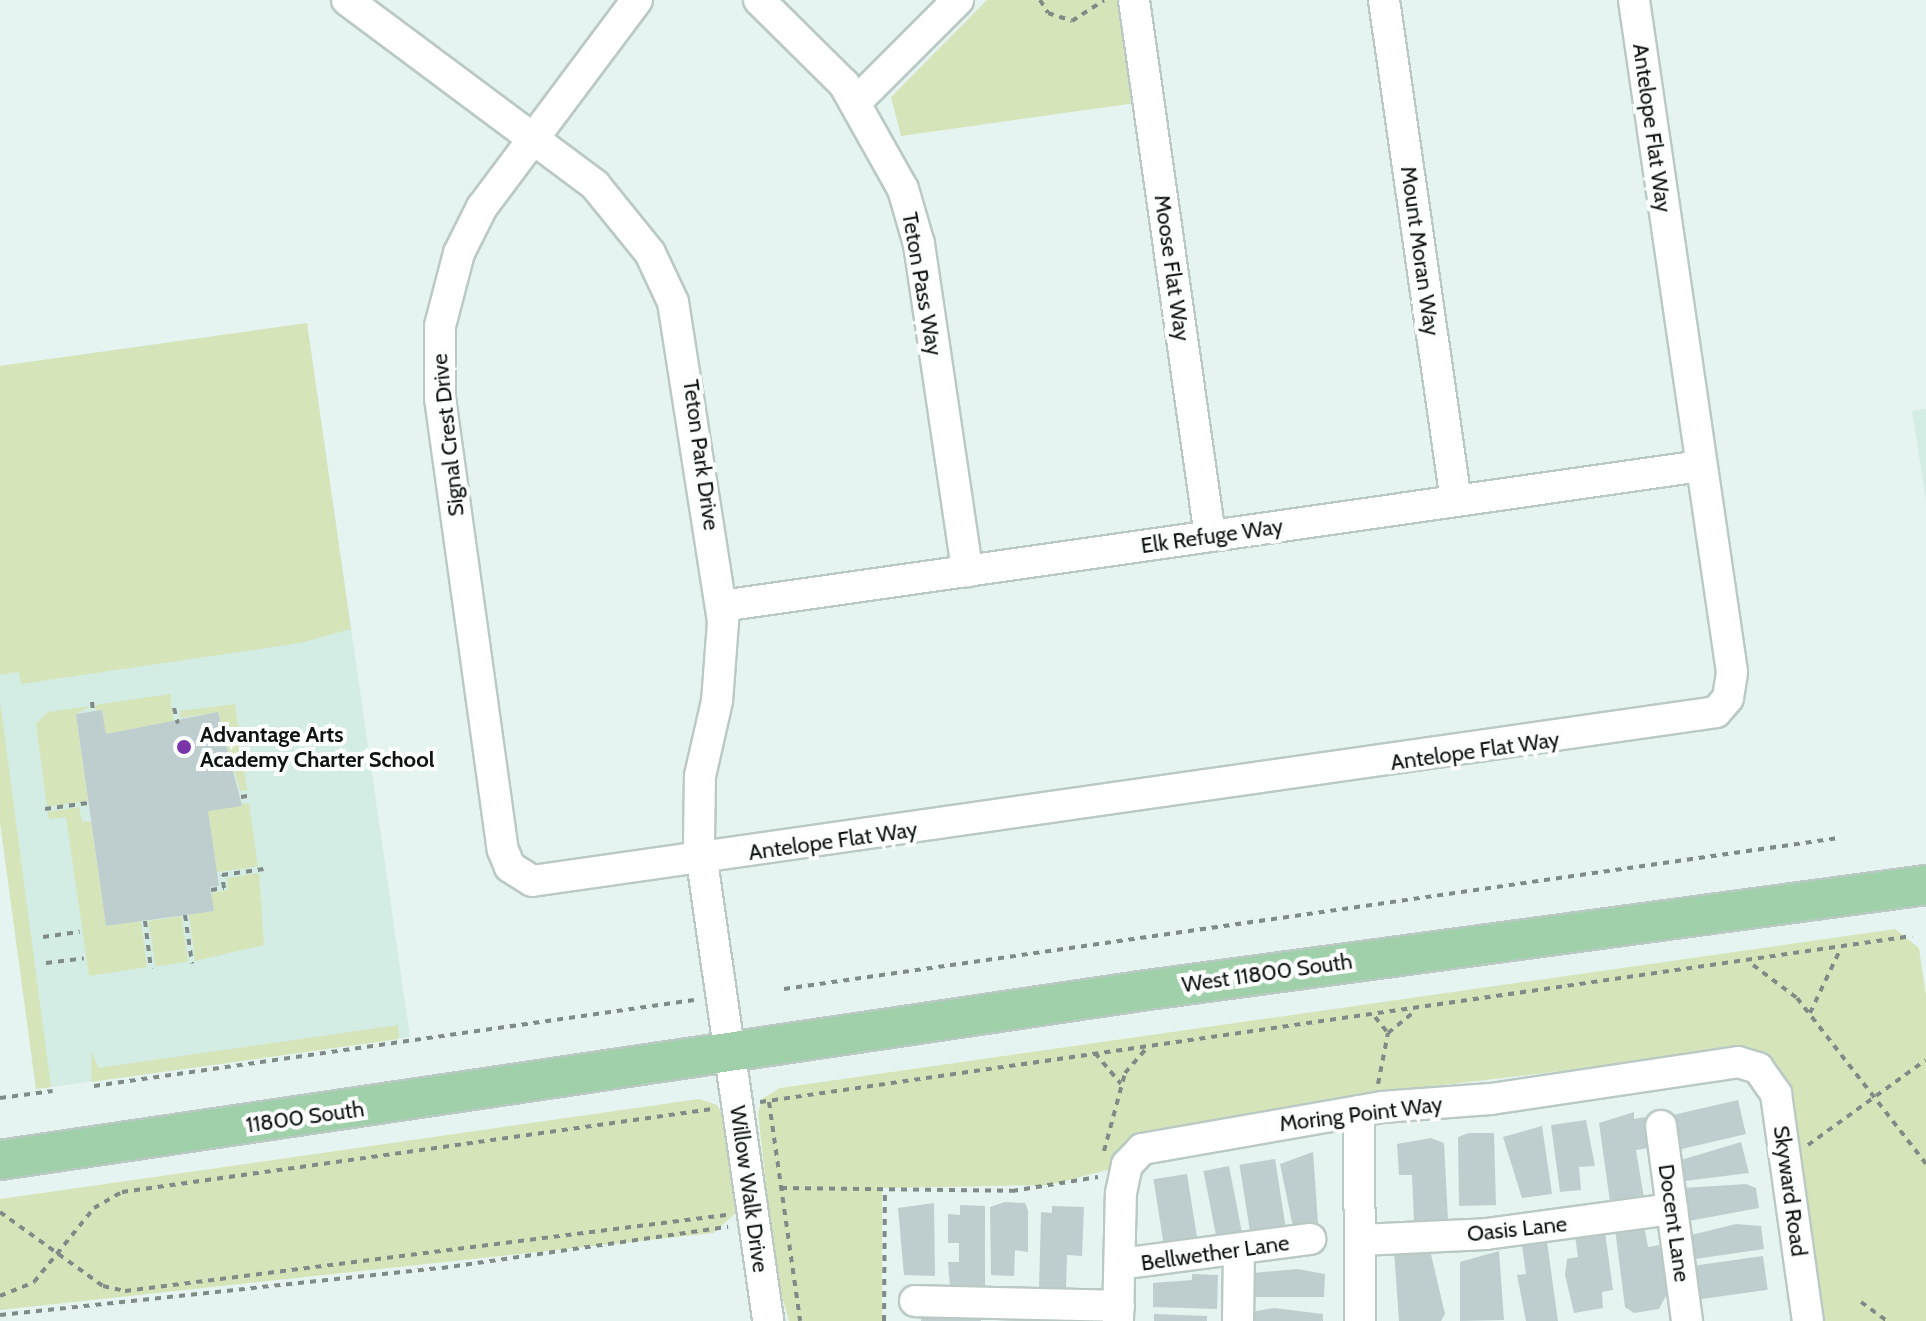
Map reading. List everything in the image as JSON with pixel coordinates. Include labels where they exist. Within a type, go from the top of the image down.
[{"type":"main road","name":"West 11800 South","points":[[610,1074],[1140,991],[1925,890]]},
{"type":"main road","name":"11800 South","points":[[0,1160],[610,1074]]},
{"type":"street","name":"Teton Park Drive","points":[[347,0],[534,138],[616,206],[668,290],[686,354],[722,606],[722,671],[698,799],[702,860],[731,1057]]},
{"type":"street","name":"Signal Crest Drive","points":[[517,874],[503,850],[438,350],[459,253],[534,138],[637,0]]},
{"type":"street","name":"Teton Pass Way","points":[[759,0],[857,101],[892,163],[919,244],[967,571]]},
{"type":"street","points":[[857,101],[958,0]]},
{"type":"street","name":"Moose Flat Way","points":[[1134,0],[1210,536]]},
{"type":"street","name":"Mount Moran Way","points":[[1384,0],[1456,501]]},
{"type":"street","name":"Antelope Flat Way","points":[[517,874],[541,882],[702,860],[1707,717],[1723,705],[1733,681],[1634,0]]},
{"type":"street","name":"Elk Refuge Way","points":[[722,606],[1701,466]]},
{"type":"street","name":"Willow Walk Drive","points":[[731,1057],[768,1321]]},
{"type":"street","name":"Moring Point Way","points":[[1118,1314],[1125,1173],[1142,1149],[1359,1111],[1727,1063],[1758,1068]]},
{"type":"street","name":"Skyward Road","points":[[1758,1068],[1776,1094],[1808,1321]]},
{"type":"street","points":[[1359,1111],[1360,1321]]},
{"type":"street","name":"Docent Lane","points":[[1661,1126],[1687,1321]]},
{"type":"street","name":"Oasis Lane","points":[[1361,1240],[1486,1234],[1672,1209]]},
{"type":"street","name":"Bellwether Lane","points":[[1120,1264],[1239,1252],[1310,1239]]},
{"type":"street","points":[[1238,1321],[1239,1252]]},
{"type":"street","points":[[915,1301],[999,1312],[1118,1314]]},
{"type":"path","points":[[1040,0],[1048,13],[1072,21],[1104,0]]},
{"type":"path","points":[[92,702],[93,711]]},
{"type":"path","points":[[174,708],[178,724]]},
{"type":"path","points":[[241,797],[253,795]]},
{"type":"path","points":[[45,809],[88,803]]},
{"type":"path","points":[[784,989],[1838,838]]},
{"type":"path","points":[[211,890],[224,888],[222,875],[264,869]]},
{"type":"path","points":[[185,915],[192,963]]},
{"type":"path","points":[[145,921],[151,969]]},
{"type":"path","points":[[43,937],[80,932]]},
{"type":"path","points":[[761,1102],[1095,1053],[1839,952],[1912,936]]},
{"type":"path","points":[[1810,1013],[1839,952]]},
{"type":"path","points":[[46,963],[84,958]]},
{"type":"path","points":[[1751,964],[1810,1013],[1926,1164]]},
{"type":"path","points":[[94,1086],[694,1000]]},
{"type":"path","points":[[1378,1084],[1388,1033],[1416,1011]]},
{"type":"path","points":[[1375,1017],[1388,1033]]},
{"type":"path","points":[[1104,1153],[1121,1084],[1147,1048]]},
{"type":"path","points":[[1095,1053],[1121,1084]]},
{"type":"path","points":[[1806,1146],[1926,1060]]},
{"type":"path","points":[[0,1098],[53,1091]]},
{"type":"path","points":[[769,1102],[800,1321]]},
{"type":"path","points":[[0,1296],[34,1282],[94,1208],[122,1192],[711,1109]]},
{"type":"path","points":[[781,1188],[1012,1191],[1098,1177]]},
{"type":"path","points":[[884,1321],[885,1191]]},
{"type":"path","points":[[0,1212],[103,1286],[125,1291],[726,1215]]},
{"type":"path","points":[[0,1315],[442,1268],[728,1227]]},
{"type":"path","points":[[1861,1302],[1887,1321]]},
{"type":"path","points":[[28,1311],[29,1321]]},
{"type":"shaded area","name":"Advantage Arts Academy Charter School","points":[[307,323],[410,1037],[36,1089],[0,822],[0,366]]},
{"type":"shaded area","points":[[1926,409],[1926,500],[1912,411]]},
{"type":"green space","points":[[987,0],[1121,0],[1136,103],[901,136],[891,97]]},
{"type":"green space","points":[[307,323],[351,629],[300,643],[21,684],[19,672],[0,675],[0,366]]},
{"type":"green space","points":[[170,694],[174,724],[106,734],[102,710],[96,711],[95,705]]},
{"type":"green space","points":[[0,701],[51,1087],[36,1089],[0,822]]},
{"type":"green space","points":[[235,704],[247,790],[240,791],[218,712],[181,718],[180,711]]},
{"type":"green space","points":[[90,706],[76,714],[88,801],[47,807],[36,724],[48,712]]},
{"type":"green space","points":[[249,803],[258,866],[216,872],[207,809]]},
{"type":"green space","points":[[79,807],[82,822],[91,821],[106,926],[141,921],[147,967],[89,976],[66,817],[49,819],[48,812]]},
{"type":"green space","points":[[259,873],[264,945],[195,961],[189,914],[213,911],[211,893],[228,890],[227,878]]},
{"type":"green space","points":[[181,916],[188,961],[156,967],[148,921]]},
{"type":"green space","points":[[1895,929],[1919,948],[1926,996],[1926,1321],[1821,1321],[1789,1091],[1772,1064],[1731,1051],[1401,1090],[1149,1132],[1112,1169],[1049,1185],[882,1188],[882,1321],[789,1321],[776,1274],[758,1113],[762,1099],[780,1088]]},
{"type":"green space","points":[[398,1025],[399,1039],[91,1082],[92,1051],[98,1068]]},
{"type":"green space","points":[[699,1099],[717,1105],[725,1119],[736,1204],[736,1213],[713,1233],[0,1310],[0,1199]]},
{"type":"building","name":"Advantage Arts Academy Charter School","points":[[102,710],[106,734],[218,712],[242,806],[208,811],[219,886],[210,887],[214,911],[106,926],[76,714]]},
{"type":"building","points":[[1738,1100],[1746,1134],[1681,1149],[1673,1115]]},
{"type":"building","points":[[1634,1112],[1634,1119],[1645,1117],[1650,1148],[1636,1150],[1644,1198],[1610,1202],[1599,1123]]},
{"type":"building","points":[[1586,1120],[1595,1166],[1579,1167],[1581,1190],[1560,1192],[1551,1125]]},
{"type":"building","points":[[1542,1126],[1552,1194],[1522,1198],[1503,1137]]},
{"type":"building","points":[[1469,1133],[1494,1133],[1496,1205],[1459,1206],[1458,1137]]},
{"type":"building","points":[[1431,1138],[1444,1143],[1448,1221],[1414,1222],[1412,1175],[1399,1175],[1397,1144]]},
{"type":"building","points":[[1741,1142],[1749,1173],[1685,1181],[1681,1160]]},
{"type":"building","points":[[1313,1152],[1318,1223],[1293,1227],[1280,1164]]},
{"type":"building","points":[[1275,1159],[1286,1229],[1251,1235],[1239,1165]]},
{"type":"building","points":[[1229,1166],[1242,1235],[1217,1240],[1203,1171]]},
{"type":"building","points":[[1187,1174],[1198,1243],[1164,1248],[1153,1179]]},
{"type":"building","points":[[1746,1184],[1756,1188],[1759,1208],[1689,1221],[1683,1188]]},
{"type":"building","points":[[1005,1202],[1025,1203],[1028,1210],[1028,1252],[1015,1250],[1014,1276],[991,1275],[990,1207]]},
{"type":"building","points":[[934,1203],[935,1276],[904,1275],[898,1208]]},
{"type":"building","points":[[960,1205],[985,1206],[985,1286],[950,1286],[948,1262],[959,1262],[959,1243],[948,1243],[948,1214],[960,1215]]},
{"type":"building","points":[[1052,1206],[1084,1207],[1082,1256],[1067,1255],[1066,1290],[1039,1289],[1041,1212],[1052,1213]]},
{"type":"building","points":[[1736,1224],[1761,1226],[1764,1249],[1695,1259],[1691,1235]]},
{"type":"building","points":[[1644,1226],[1648,1247],[1659,1245],[1669,1290],[1659,1309],[1634,1313],[1625,1307],[1615,1229]]},
{"type":"building","points":[[1605,1232],[1613,1290],[1602,1292],[1603,1308],[1574,1313],[1565,1275],[1567,1259],[1578,1257],[1575,1236]]},
{"type":"building","points":[[1547,1242],[1558,1321],[1526,1321],[1517,1275],[1526,1274],[1522,1245]]},
{"type":"building","points":[[1430,1250],[1445,1314],[1441,1321],[1399,1321],[1394,1251]]},
{"type":"building","points":[[1499,1251],[1504,1320],[1460,1321],[1460,1262]]},
{"type":"building","points":[[1763,1256],[1768,1290],[1698,1299],[1694,1266]]},
{"type":"building","points":[[1298,1269],[1325,1274],[1324,1297],[1252,1297],[1252,1273]]},
{"type":"building","points":[[1192,1274],[1218,1275],[1217,1309],[1153,1307],[1153,1283],[1192,1280]]},
{"type":"building","points":[[1274,1308],[1323,1314],[1323,1321],[1251,1321],[1251,1312]]},
{"type":"building","points":[[1154,1314],[1207,1316],[1207,1321],[1154,1321]]},
{"type":"building","points":[[921,1317],[981,1317],[981,1321],[921,1321]]},
{"type":"place","name":"Advantage Arts Academy Charter School","points":[[184,747]]}]
